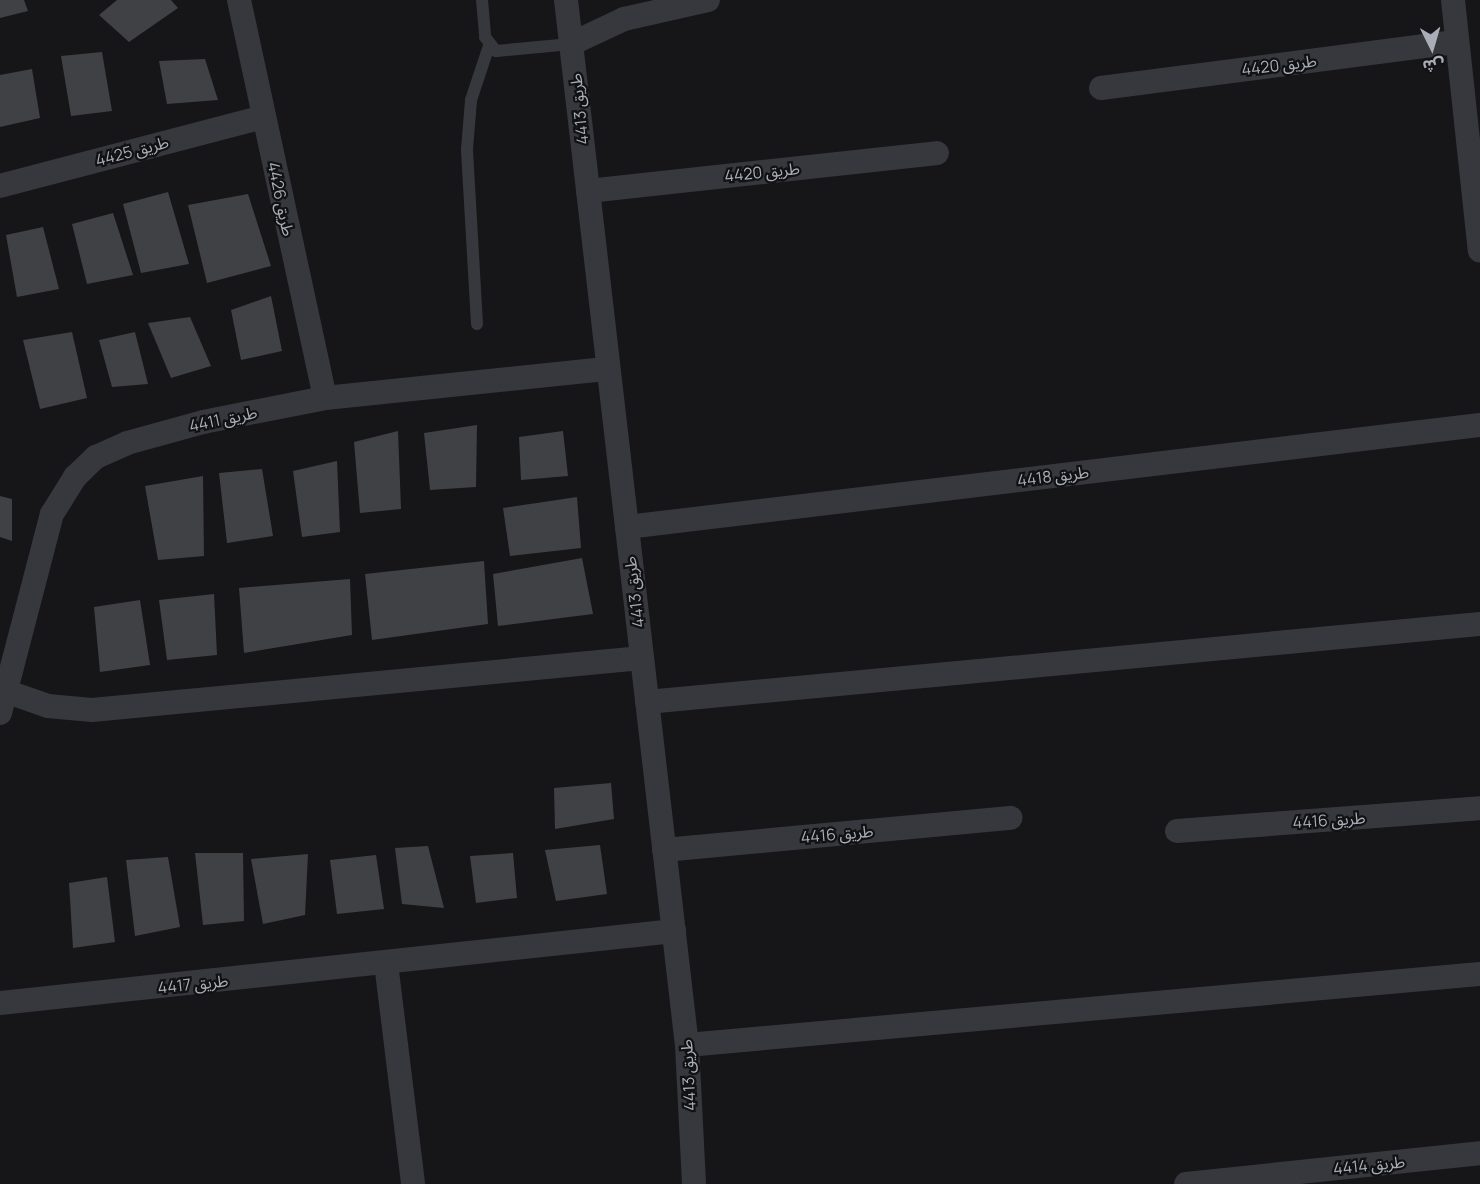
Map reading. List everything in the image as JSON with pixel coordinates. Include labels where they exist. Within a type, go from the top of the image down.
[{"type":"street","name":"طريق 4426","points":[[239,0],[325,398]]},
{"type":"street","name":"طريق 4413","points":[[566,0],[687,1045],[694,1184]]},
{"type":"street","points":[[571,45],[624,19],[708,0]]},
{"type":"street","points":[[1453,0],[1480,252]]},
{"type":"street","name":"طريق 4420","points":[[1101,87],[1457,42]]},
{"type":"street","name":"طريق 4425","points":[[0,186],[263,117]]},
{"type":"street","name":"طريق 4420","points":[[588,191],[937,153]]},
{"type":"street","name":"طريق 4411","points":[[608,369],[325,398],[203,422],[127,443],[96,457],[75,477],[52,514],[4,703],[92,710],[642,658]]},
{"type":"street","name":"طريق 4418","points":[[627,527],[1480,425]]},
{"type":"street","points":[[647,702],[1480,624]]},
{"type":"street","name":"طريق 4416","points":[[1177,831],[1480,808]]},
{"type":"street","name":"طريق 4416","points":[[664,850],[1011,818]]},
{"type":"street","name":"طريق 4417","points":[[0,1003],[674,931]]},
{"type":"street","points":[[386,963],[413,1184]]},
{"type":"street","points":[[687,1045],[1480,974]]},
{"type":"street","name":"طريق 4414","points":[[1186,1184],[1480,1153]]},
{"type":"lane","points":[[477,324],[467,149],[471,100],[489,46],[482,0]]},
{"type":"lane","points":[[489,46],[496,51],[571,45]]},
{"type":"building","points":[[0,0],[24,0],[28,11],[0,18]]},
{"type":"building","points":[[117,0],[171,0],[178,8],[129,42],[99,15]]},
{"type":"building","points":[[102,52],[112,111],[71,116],[61,56]]},
{"type":"building","points":[[205,59],[218,100],[167,104],[159,61]]},
{"type":"building","points":[[32,69],[40,118],[0,127],[0,75]]},
{"type":"building","points":[[168,192],[189,264],[141,273],[123,204]]},
{"type":"building","points":[[248,194],[271,266],[207,283],[188,205]]},
{"type":"building","points":[[113,213],[133,275],[87,284],[72,224]]},
{"type":"building","points":[[43,227],[59,289],[17,297],[6,235]]},
{"type":"building","points":[[271,296],[282,351],[241,360],[231,310]]},
{"type":"building","points":[[190,317],[211,366],[171,378],[148,323]]},
{"type":"building","points":[[72,332],[87,398],[40,409],[23,340]]},
{"type":"building","points":[[135,332],[148,384],[112,387],[99,340]]},
{"type":"building","points":[[477,425],[476,487],[430,490],[424,433]]},
{"type":"building","points":[[398,431],[401,509],[360,513],[354,442]]},
{"type":"building","points":[[563,431],[568,476],[521,480],[519,437]]},
{"type":"building","points":[[337,461],[340,532],[302,537],[293,471]]},
{"type":"building","points":[[262,469],[273,536],[227,543],[219,473]]},
{"type":"building","points":[[203,476],[204,556],[158,560],[145,486]]},
{"type":"building","points":[[0,496],[12,499],[12,541],[0,537]]},
{"type":"building","points":[[577,497],[581,548],[510,556],[503,508]]},
{"type":"building","points":[[582,558],[593,614],[498,626],[493,574]]},
{"type":"building","points":[[484,561],[488,624],[372,640],[365,574]]},
{"type":"building","points":[[350,579],[352,635],[244,653],[239,588]]},
{"type":"building","points":[[214,594],[217,655],[167,660],[159,600]]},
{"type":"building","points":[[140,600],[150,665],[100,672],[94,607]]},
{"type":"building","points":[[611,783],[614,819],[555,829],[554,788]]},
{"type":"building","points":[[600,845],[607,894],[556,901],[545,850]]},
{"type":"building","points":[[428,846],[444,908],[402,904],[395,848]]},
{"type":"building","points":[[195,853],[243,853],[244,921],[203,925]]},
{"type":"building","points":[[513,853],[517,898],[476,903],[470,856]]},
{"type":"building","points":[[308,854],[305,915],[263,924],[251,859]]},
{"type":"building","points":[[376,855],[384,909],[337,914],[330,860]]},
{"type":"building","points":[[168,857],[180,927],[135,936],[126,860]]},
{"type":"building","points":[[107,877],[115,942],[73,948],[69,883]]}]
